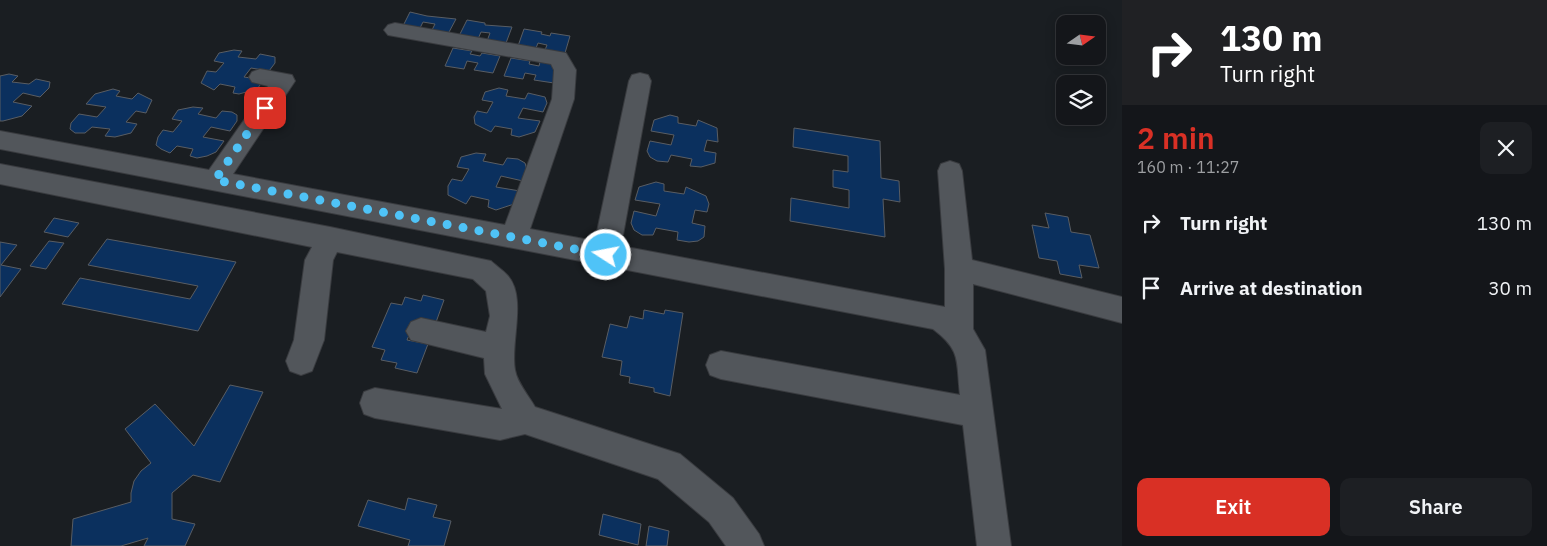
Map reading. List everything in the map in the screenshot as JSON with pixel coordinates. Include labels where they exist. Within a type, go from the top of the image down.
[{"type":"street","points":[[395,30],[558,58],[565,70],[563,99],[514,237]]},
{"type":"street","points":[[215,180],[234,134],[284,81],[260,77]]},
{"type":"street","points":[[606,255],[640,81]]},
{"type":"street","points":[[0,140],[82,144],[215,180],[940,318],[959,332],[970,350],[994,546]]},
{"type":"street","points":[[950,171],[959,269],[959,332]]},
{"type":"street","points":[[0,174],[211,226],[330,238],[481,269],[499,285],[504,316],[498,348],[500,374],[510,396],[525,419]]},
{"type":"street","points":[[301,361],[309,340],[319,260],[330,238]]},
{"type":"street","points":[[959,269],[1122,310]]},
{"type":"street","points":[[421,331],[498,348]]},
{"type":"street","points":[[721,365],[978,413]]},
{"type":"street","points":[[375,403],[500,424],[525,419],[668,466],[722,510],[747,546]]},
{"type":"building","points":[[410,12],[456,19],[448,34],[431,32],[435,24],[423,22],[419,30],[402,28]]},
{"type":"building","points":[[467,20],[485,23],[485,25],[512,27],[506,43],[487,41],[490,33],[481,32],[478,39],[459,36]]},
{"type":"building","points":[[524,29],[542,32],[541,34],[550,36],[551,33],[570,36],[565,53],[545,50],[547,45],[538,43],[536,48],[518,46]]},
{"type":"building","points":[[453,48],[472,51],[470,54],[480,56],[482,53],[500,56],[493,73],[474,70],[478,63],[467,61],[464,69],[445,66]]},
{"type":"building","points":[[234,50],[242,51],[238,57],[256,59],[260,54],[275,57],[275,63],[269,71],[251,68],[244,77],[264,80],[257,89],[239,94],[233,93],[235,87],[220,84],[214,90],[201,83],[207,71],[216,72],[224,63],[214,61],[219,53]]},
{"type":"building","points":[[511,58],[530,61],[529,64],[539,66],[540,62],[560,65],[554,83],[534,80],[536,75],[525,73],[523,79],[504,76]]},
{"type":"building","points":[[9,74],[18,76],[12,82],[29,84],[36,79],[50,82],[49,88],[40,97],[23,93],[13,102],[32,106],[22,116],[0,121],[0,76]]},
{"type":"building","points":[[499,88],[508,90],[506,96],[525,99],[528,93],[545,97],[547,103],[543,112],[523,108],[518,118],[540,121],[535,132],[519,137],[511,135],[512,129],[495,126],[491,132],[475,124],[474,117],[477,111],[487,113],[493,102],[482,100],[485,92]]},
{"type":"building","points":[[113,89],[120,91],[116,96],[132,99],[138,93],[152,100],[146,113],[136,111],[126,122],[137,124],[131,133],[115,137],[105,136],[110,129],[92,127],[85,133],[75,133],[70,129],[71,123],[79,114],[97,117],[106,107],[86,104],[95,94]]},
{"type":"building","points":[[193,107],[203,108],[198,114],[216,118],[222,111],[232,112],[237,115],[237,121],[230,131],[211,127],[203,137],[224,141],[216,152],[197,158],[190,156],[193,149],[177,146],[170,153],[156,145],[158,137],[163,130],[173,132],[182,121],[172,119],[178,110]]},
{"type":"building","points":[[670,115],[678,117],[678,123],[696,126],[698,120],[717,128],[718,142],[707,140],[704,151],[716,153],[715,163],[701,167],[690,166],[692,159],[671,155],[668,162],[657,161],[650,157],[647,151],[650,141],[671,145],[674,135],[651,131],[654,120]]},
{"type":"building","points":[[794,128],[880,141],[881,178],[899,181],[900,202],[883,199],[885,237],[790,221],[791,198],[849,208],[849,190],[833,187],[833,170],[848,172],[848,156],[793,147]]},
{"type":"building","points":[[476,153],[486,154],[483,161],[503,165],[507,158],[518,159],[525,163],[527,170],[523,181],[501,176],[496,187],[520,191],[514,204],[496,210],[488,207],[489,200],[471,196],[466,204],[448,195],[448,186],[452,179],[462,181],[469,169],[457,167],[461,157]]},
{"type":"building","points":[[656,182],[664,184],[664,191],[684,194],[686,187],[706,196],[709,204],[707,212],[695,210],[692,223],[705,226],[704,237],[698,241],[689,242],[677,240],[678,232],[656,228],[653,235],[642,235],[634,230],[631,223],[634,211],[656,216],[660,204],[635,200],[639,187]]},
{"type":"building","points":[[1045,213],[1068,217],[1071,232],[1090,235],[1099,268],[1079,265],[1082,278],[1060,274],[1057,261],[1039,258],[1032,225],[1049,228]]},
{"type":"building","points":[[54,218],[79,223],[68,237],[44,232]]},
{"type":"building","points":[[107,239],[236,262],[198,331],[62,304],[80,278],[190,299],[198,286],[88,265]]},
{"type":"building","points":[[49,241],[64,243],[46,269],[30,266]]},
{"type":"building","points":[[0,242],[17,245],[1,265],[21,269],[0,297]]},
{"type":"building","points":[[423,295],[444,300],[435,325],[415,321],[407,340],[428,344],[417,373],[395,368],[397,363],[381,360],[385,350],[372,347],[391,303],[402,305],[405,297],[421,301]]},
{"type":"building","points":[[644,310],[664,314],[665,310],[683,313],[670,396],[654,392],[654,388],[629,383],[630,377],[620,375],[622,361],[602,357],[610,324],[627,328],[630,316],[643,319]]},
{"type":"building","points":[[230,385],[263,392],[220,482],[193,475],[172,493],[172,519],[195,524],[185,546],[144,546],[148,538],[121,546],[71,546],[73,519],[131,502],[134,481],[141,471],[151,463],[125,429],[155,404],[194,446]]},
{"type":"building","points":[[408,498],[437,505],[433,517],[451,521],[444,546],[408,546],[410,540],[358,526],[368,500],[405,510]]},
{"type":"building","points":[[603,514],[641,524],[638,545],[599,535]]},
{"type":"building","points":[[649,526],[669,531],[667,546],[646,546]]},
{"type":"route","points":[[265,108],[215,180],[606,255]]}]
